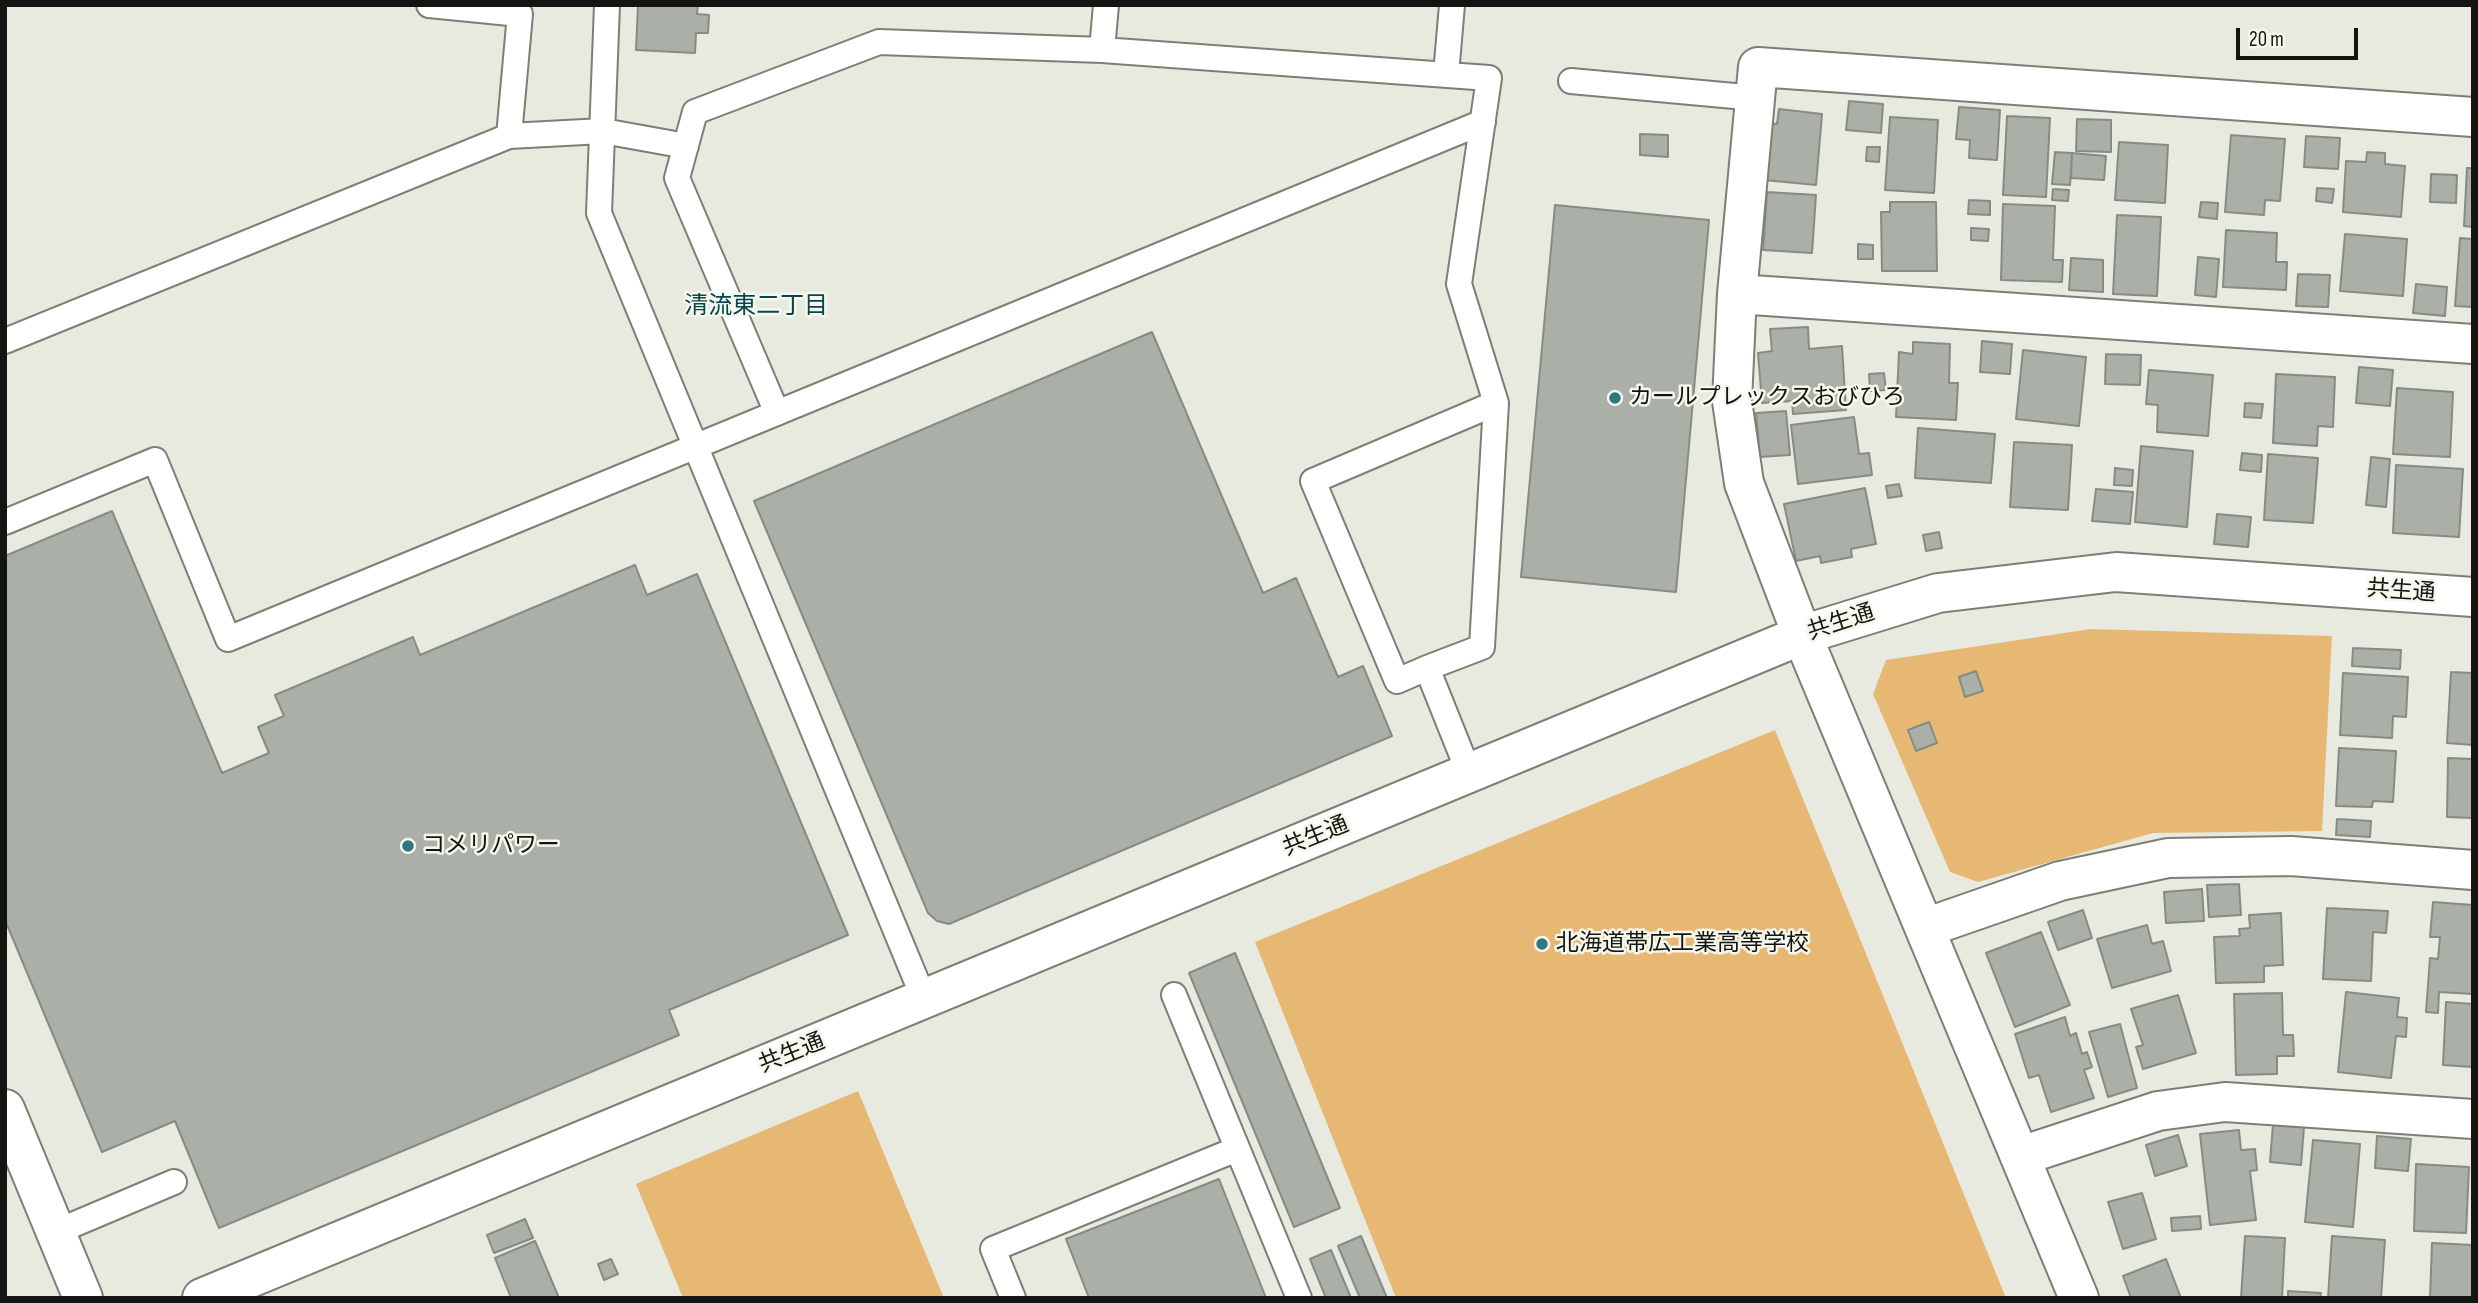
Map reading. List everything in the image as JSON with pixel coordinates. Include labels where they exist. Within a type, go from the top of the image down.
[{"type":"street","points":[[2079,1298],[1802,635],[1744,483],[1732,401],[1737,294],[1758,67],[2473,117]]},
{"type":"street","points":[[1737,294],[2473,344]]},
{"type":"street","name":"共生通","points":[[202,1298],[1802,635],[1938,593],[2116,572],[2473,597]]},
{"type":"street","points":[[1925,928],[2060,881],[2168,858],[2291,856],[2473,870]]},
{"type":"street","points":[[2021,1156],[2158,1111],[2225,1102],[2473,1119]]},
{"type":"street","points":[[5,1110],[83,1298]]},
{"type":"lane","points":[[429,5],[520,14],[509,136]]},
{"type":"lane","points":[[607,5],[599,213],[925,999]]},
{"type":"lane","points":[[1102,50],[1106,5]]},
{"type":"lane","points":[[1446,74],[1452,5]]},
{"type":"lane","points":[[777,413],[677,178],[695,112],[879,43],[1102,50],[1489,78],[1459,284],[1496,402],[1482,647],[1397,681],[1313,481],[1496,402]]},
{"type":"lane","points":[[1571,81],[1756,98]]},
{"type":"lane","points":[[5,522],[155,460],[228,639],[1483,122]]},
{"type":"lane","points":[[5,341],[509,136],[603,131],[686,146]]},
{"type":"lane","points":[[1427,668],[1469,773]]},
{"type":"lane","points":[[1174,995],[1299,1298]]},
{"type":"lane","points":[[1013,1298],[993,1249],[1237,1149]]},
{"type":"lane","points":[[56,1232],[174,1182]]},
{"type":"shaded area","points":[[2091,629],[2332,636],[2322,831],[2153,833],[1978,882],[1950,872],[1873,694],[1886,660]]},
{"type":"shaded area","points":[[1775,730],[2006,1298],[1396,1298],[1255,942]]},
{"type":"shaded area","points":[[858,1091],[944,1298],[683,1298],[636,1184]]},
{"type":"building","points":[[638,5],[698,5],[697,14],[709,15],[708,33],[696,33],[695,53],[636,50]]},
{"type":"building","points":[[1849,101],[1883,104],[1881,133],[1846,130]]},
{"type":"building","points":[[1959,107],[2000,110],[1997,160],[1969,158],[1970,140],[1956,139]]},
{"type":"building","points":[[1779,109],[1822,114],[1816,185],[1764,180],[1770,123],[1777,124]]},
{"type":"building","points":[[2007,116],[2050,118],[2046,197],[2003,195]]},
{"type":"building","points":[[1890,117],[1938,120],[1934,193],[1885,190]]},
{"type":"building","points":[[2077,119],[2111,120],[2111,152],[2076,151]]},
{"type":"building","points":[[1640,134],[1668,135],[1668,157],[1640,155]]},
{"type":"building","points":[[2231,135],[2285,139],[2280,201],[2265,200],[2264,215],[2225,212]]},
{"type":"building","points":[[2306,136],[2340,138],[2338,169],[2304,167]]},
{"type":"building","points":[[2119,142],[2168,145],[2165,203],[2115,200]]},
{"type":"building","points":[[1867,147],[1880,147],[1879,162],[1866,161]]},
{"type":"building","points":[[2055,152],[2072,153],[2070,185],[2052,184]]},
{"type":"building","points":[[2367,152],[2385,153],[2385,164],[2405,166],[2401,217],[2343,212],[2346,161],[2366,162]]},
{"type":"building","points":[[2072,153],[2106,156],[2104,180],[2071,178]]},
{"type":"building","points":[[2467,168],[2473,168],[2473,227],[2464,226]]},
{"type":"building","points":[[2431,174],[2457,175],[2456,203],[2430,202]]},
{"type":"building","points":[[2317,188],[2334,189],[2332,203],[2316,201]]},
{"type":"building","points":[[2053,189],[2069,190],[2068,201],[2052,200]]},
{"type":"building","points":[[1767,192],[1816,195],[1812,253],[1763,250]]},
{"type":"building","points":[[1969,200],[1990,201],[1990,215],[1968,214]]},
{"type":"building","points":[[1890,202],[1936,202],[1937,271],[1882,271],[1881,212],[1890,212]]},
{"type":"building","points":[[2201,202],[2218,203],[2217,219],[2199,217]]},
{"type":"building","points":[[2003,204],[2055,206],[2053,260],[2063,260],[2062,282],[2001,280]]},
{"type":"building","name":"カールプレックスおびひろ","points":[[1555,205],[1709,220],[1676,592],[1521,577]]},
{"type":"building","points":[[2117,215],[2161,217],[2157,296],[2113,294]]},
{"type":"building","points":[[1971,228],[1989,229],[1988,241],[1971,240]]},
{"type":"building","points":[[2226,230],[2277,233],[2276,262],[2287,262],[2286,290],[2223,287]]},
{"type":"building","points":[[2345,234],[2407,239],[2403,296],[2340,291]]},
{"type":"building","points":[[2460,238],[2473,239],[2473,307],[2455,306]]},
{"type":"building","points":[[1858,244],[1873,245],[1873,259],[1858,259]]},
{"type":"building","points":[[2198,257],[2219,259],[2216,297],[2195,295]]},
{"type":"building","points":[[2071,258],[2103,260],[2103,292],[2069,290]]},
{"type":"building","points":[[2298,274],[2330,275],[2328,307],[2296,306]]},
{"type":"building","points":[[2416,284],[2447,287],[2445,316],[2413,313]]},
{"type":"building","points":[[1808,327],[1809,349],[1842,346],[1846,410],[1793,414],[1792,401],[1762,403],[1758,353],[1772,351],[1770,329]]},
{"type":"building","points":[[1152,332],[1263,593],[1296,578],[1338,677],[1363,666],[1392,736],[949,924],[937,921],[928,913],[754,501]]},
{"type":"building","points":[[1982,341],[2012,344],[2010,374],[1980,372]]},
{"type":"building","points":[[1913,342],[1950,344],[1949,383],[1958,383],[1956,420],[1896,417],[1899,352],[1913,354]]},
{"type":"building","points":[[2023,350],[2086,357],[2079,426],[2016,419]]},
{"type":"building","points":[[2106,354],[2141,355],[2140,385],[2105,384]]},
{"type":"building","points":[[2359,367],[2393,370],[2390,406],[2356,403]]},
{"type":"building","points":[[2149,370],[2213,375],[2208,436],[2157,432],[2158,405],[2146,404]]},
{"type":"building","points":[[1884,373],[1886,390],[1870,391],[1869,374]]},
{"type":"building","points":[[2276,374],[2335,377],[2333,427],[2318,426],[2317,446],[2273,443]]},
{"type":"building","points":[[2397,388],[2453,392],[2450,457],[2393,454]]},
{"type":"building","points":[[2245,403],[2263,404],[2261,418],[2244,417]]},
{"type":"building","points":[[1786,411],[1790,455],[1760,457],[1756,413]]},
{"type":"building","points":[[1854,417],[1859,454],[1869,453],[1872,475],[1798,484],[1791,425]]},
{"type":"building","points":[[1918,428],[1995,434],[1991,483],[1915,478]]},
{"type":"building","points":[[2014,442],[2072,445],[2068,510],[2010,507]]},
{"type":"building","points":[[2141,446],[2193,451],[2187,527],[2135,522]]},
{"type":"building","points":[[2242,453],[2262,455],[2261,472],[2240,470]]},
{"type":"building","points":[[2268,454],[2318,458],[2313,523],[2264,520]]},
{"type":"building","points":[[2371,457],[2390,459],[2386,507],[2366,505]]},
{"type":"building","points":[[2396,465],[2463,469],[2459,537],[2393,533]]},
{"type":"building","points":[[2115,468],[2133,470],[2132,486],[2114,485]]},
{"type":"building","points":[[1899,484],[1902,496],[1888,498],[1886,486]]},
{"type":"building","points":[[1865,488],[1876,544],[1851,549],[1852,557],[1821,563],[1820,556],[1796,561],[1784,504]]},
{"type":"building","points":[[2096,489],[2133,492],[2130,524],[2092,521]]},
{"type":"building","name":"コメリパワー","points":[[112,511],[222,773],[269,753],[258,727],[284,716],[275,695],[413,637],[420,655],[635,565],[647,595],[697,574],[848,935],[669,1010],[679,1035],[219,1228],[175,1121],[102,1152],[5,920],[5,556]]},
{"type":"building","points":[[2217,514],[2251,517],[2248,547],[2214,544]]},
{"type":"building","points":[[1939,532],[1942,548],[1926,551],[1923,535]]},
{"type":"building","points":[[2353,648],[2401,650],[2400,669],[2352,666]]},
{"type":"building","points":[[1976,671],[1983,691],[1965,697],[1959,677]]},
{"type":"building","points":[[2451,672],[2473,673],[2473,745],[2447,743]]},
{"type":"building","points":[[2343,673],[2408,677],[2406,717],[2393,716],[2392,738],[2340,735]]},
{"type":"building","points":[[1929,722],[1937,743],[1916,751],[1908,730]]},
{"type":"building","points":[[2339,748],[2396,751],[2393,802],[2373,801],[2372,807],[2336,806]]},
{"type":"building","points":[[2448,758],[2473,759],[2473,818],[2447,817]]},
{"type":"building","points":[[2337,819],[2371,821],[2370,837],[2336,835]]},
{"type":"building","points":[[2239,884],[2241,915],[2209,917],[2207,885]]},
{"type":"building","points":[[2202,889],[2204,921],[2166,923],[2164,892]]},
{"type":"building","points":[[2433,902],[2473,905],[2473,994],[2439,992],[2438,1013],[2426,1012],[2430,958],[2438,959],[2440,937],[2430,937]]},
{"type":"building","points":[[2327,908],[2388,911],[2386,933],[2373,932],[2371,981],[2323,979]]},
{"type":"building","points":[[2083,910],[2092,938],[2058,950],[2048,922]]},
{"type":"building","points":[[2281,913],[2283,965],[2264,966],[2264,982],[2216,983],[2214,937],[2240,936],[2239,929],[2250,928],[2249,915]]},
{"type":"building","points":[[2147,925],[2152,944],[2163,941],[2171,971],[2112,988],[2097,939]]},
{"type":"building","points":[[2041,932],[2070,1005],[2015,1027],[1986,953]]},
{"type":"building","points":[[1235,953],[1340,1208],[1294,1227],[1189,973]]},
{"type":"building","points":[[2346,992],[2399,998],[2397,1017],[2407,1018],[2406,1037],[2396,1036],[2391,1078],[2338,1072]]},
{"type":"building","points":[[2282,993],[2283,1035],[2293,1035],[2294,1056],[2277,1056],[2277,1074],[2236,1075],[2234,994]]},
{"type":"building","points":[[2178,995],[2196,1053],[2143,1069],[2136,1047],[2143,1045],[2131,1009]]},
{"type":"building","points":[[2446,1002],[2473,1004],[2473,1067],[2443,1065]]},
{"type":"building","points":[[2065,1017],[2070,1036],[2076,1033],[2082,1054],[2087,1052],[2092,1067],[2084,1070],[2094,1098],[2051,1112],[2039,1075],[2029,1078],[2015,1034]]},
{"type":"building","points":[[2120,1024],[2137,1088],[2108,1097],[2089,1032]]},
{"type":"building","points":[[2273,1124],[2304,1127],[2301,1165],[2270,1162]]},
{"type":"building","points":[[2239,1130],[2241,1150],[2255,1149],[2257,1170],[2250,1171],[2256,1220],[2210,1225],[2200,1134]]},
{"type":"building","points":[[2178,1135],[2187,1166],[2155,1176],[2146,1145]]},
{"type":"building","points":[[2377,1136],[2411,1139],[2408,1171],[2375,1168]]},
{"type":"building","points":[[2313,1140],[2360,1144],[2353,1227],[2305,1222]]},
{"type":"building","points":[[2416,1164],[2469,1167],[2466,1233],[2414,1231]]},
{"type":"building","points":[[1219,1179],[1266,1298],[1089,1298],[1066,1239]]},
{"type":"building","points":[[2142,1193],[2156,1239],[2123,1249],[2108,1202]]},
{"type":"building","points":[[2200,1216],[2201,1229],[2172,1231],[2171,1218]]},
{"type":"building","points":[[525,1219],[533,1238],[494,1253],[487,1235]]},
{"type":"building","points":[[1361,1236],[1387,1298],[1360,1298],[1338,1246]]},
{"type":"building","points":[[2245,1236],[2285,1238],[2282,1298],[2241,1298]]},
{"type":"building","points":[[2332,1236],[2385,1240],[2381,1298],[2328,1298]]},
{"type":"building","points":[[535,1241],[559,1298],[511,1298],[495,1258]]},
{"type":"building","points":[[2432,1243],[2473,1245],[2473,1298],[2430,1298]]},
{"type":"building","points":[[1331,1250],[1351,1298],[1326,1298],[1310,1259]]},
{"type":"building","points":[[611,1259],[618,1274],[604,1280],[598,1264]]},
{"type":"building","points":[[2166,1259],[2181,1298],[2131,1298],[2123,1276]]},
{"type":"building","points":[[2288,1291],[2321,1293],[2320,1298],[2288,1298]]},
{"type":"place","name":"カールプレックスおびひろ","points":[[1615,398]]},
{"type":"place","name":"コメリパワー","points":[[408,846]]},
{"type":"place","name":"北海道帯広工業高等学校","points":[[1542,944]]},
{"type":"district","name":"清流東二丁目","points":[[756,307]]}]
